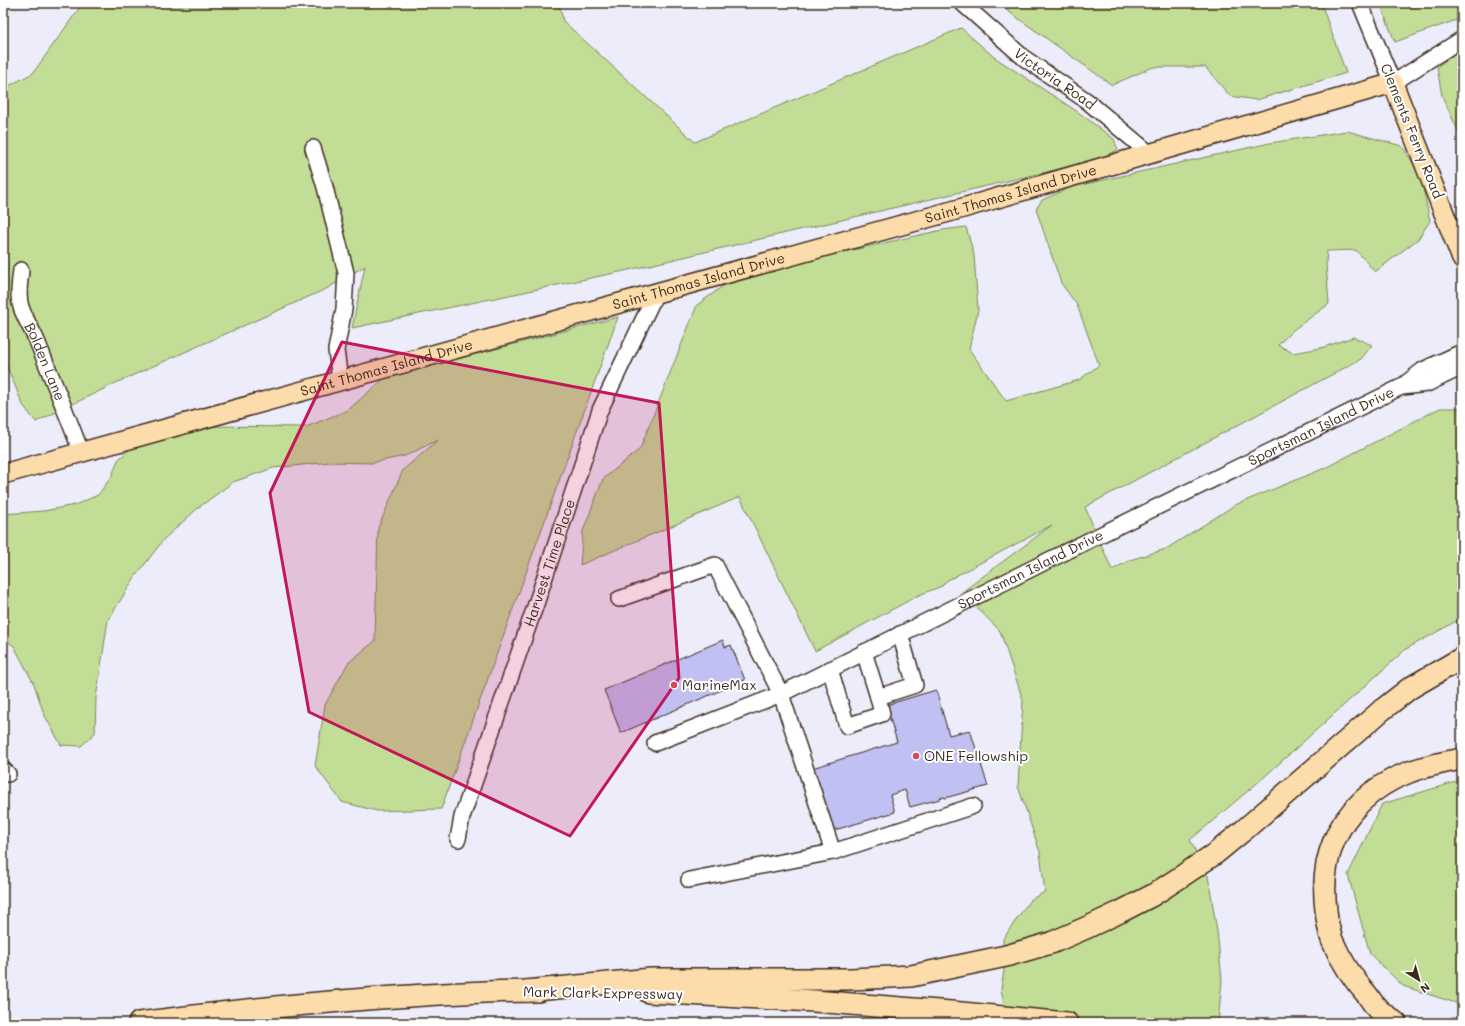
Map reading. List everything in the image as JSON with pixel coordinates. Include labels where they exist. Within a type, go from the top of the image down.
[{"type":"highway","points":[[526,991],[651,979],[851,979],[911,976],[956,968],[1051,943],[1088,927],[1153,895],[1216,853],[1382,710],[1410,688],[1462,658]]},
{"type":"highway","points":[[1396,1023],[1378,1009],[1357,984],[1343,963],[1332,938],[1327,916],[1324,891],[1325,871],[1333,843],[1344,821],[1361,802],[1384,785],[1409,771],[1462,759]]},
{"type":"highway","name":"Mark Clark Expressway","points":[[139,1023],[216,1012],[314,1003],[421,995],[526,991],[646,992],[814,1001],[1067,1023]]},
{"type":"main road","name":"Saint Thomas Island Drive","points":[[3,474],[963,208],[1393,83]]},
{"type":"main road","name":"Clements Ferry Road","points":[[1393,83],[1462,259]]},
{"type":"street","name":"Victoria Road","points":[[962,3],[1024,58],[1086,101],[1149,153]]},
{"type":"street","name":"Clements Ferry Road","points":[[1360,3],[1393,83]]},
{"type":"street","points":[[1393,83],[1462,39]]},
{"type":"street","points":[[313,148],[325,187],[346,273],[344,309],[336,350],[340,380]]},
{"type":"street","name":"Bolden Lane","points":[[21,270],[19,289],[21,306],[39,345],[81,452]]},
{"type":"street","name":"Harvest Time Place","points":[[458,839],[462,817],[537,601],[600,410],[656,293]]},
{"type":"street","name":"Sportsman Island Drive","points":[[655,743],[780,694],[1401,387],[1423,370],[1462,352]]},
{"type":"street","name":"Sportsman Island Drive","points":[[1401,387],[1427,384],[1462,367]]},
{"type":"street","points":[[619,599],[715,565],[780,694],[833,852]]},
{"type":"street","points":[[878,697],[915,685],[900,634]]},
{"type":"street","points":[[830,669],[847,726],[882,714],[864,652]]},
{"type":"street","points":[[689,880],[833,852],[973,806]]},
{"type":"highlighted area","points":[[342,342],[659,403],[679,678],[570,836],[309,712],[270,493]]},
{"type":"green space","points":[[83,3],[559,3],[563,21],[695,142],[961,28],[994,57],[1078,112],[1114,139],[1118,150],[1093,161],[624,271],[352,328],[365,266],[326,289],[120,381],[36,422],[23,405],[3,357],[3,89],[33,73]]},
{"type":"green space","points":[[1020,3],[1321,3],[1346,73],[1256,100],[1230,96],[1205,67],[1153,67],[1112,85],[1005,9]]},
{"type":"green space","points":[[1380,3],[1462,3],[1462,18],[1395,42]]},
{"type":"green space","points":[[1462,48],[1462,139],[1442,96],[1437,67]]},
{"type":"green space","points":[[1347,131],[1402,146],[1420,174],[1430,221],[1418,239],[1375,272],[1356,250],[1327,251],[1326,263],[1329,304],[1293,330],[1278,345],[1293,353],[1321,348],[1353,337],[1372,345],[1361,359],[1085,507],[1112,570],[1130,560],[1166,549],[1235,505],[1325,468],[1440,408],[1462,408],[1462,618],[1406,649],[1263,778],[1190,840],[1208,876],[1217,931],[1222,980],[1218,1023],[1008,1023],[1001,989],[1004,971],[1003,939],[1030,900],[1045,892],[1040,852],[1018,786],[1023,700],[1000,631],[962,592],[1052,525],[946,581],[942,586],[919,595],[815,651],[740,497],[580,565],[583,531],[603,479],[640,449],[697,305],[737,276],[942,230],[966,227],[974,255],[978,310],[969,349],[1006,401],[1079,380],[1099,365],[1077,305],[1061,283],[1036,209],[1042,200],[1072,187],[1270,143]]},
{"type":"green space","points":[[618,317],[441,809],[377,811],[342,802],[315,766],[325,705],[348,663],[375,641],[378,528],[403,470],[438,440],[405,456],[371,463],[331,462],[273,468],[233,482],[198,508],[164,539],[135,577],[108,620],[96,698],[95,733],[81,746],[61,745],[44,714],[34,684],[14,646],[3,638],[3,514],[44,511],[75,505],[98,495],[112,476],[118,460],[134,445],[203,426],[306,427],[348,410],[389,374],[426,363],[431,366]]},
{"type":"green space","points":[[1462,780],[1462,1005],[1403,986],[1370,954],[1348,875],[1382,804]]},
{"type":"building","name":"MarineMax","points":[[723,640],[725,647],[731,645],[745,680],[621,733],[604,690]]},
{"type":"building","name":"ONE Fellowship","points":[[936,690],[949,735],[970,730],[988,786],[910,807],[905,790],[890,795],[895,812],[828,832],[809,769],[897,742],[886,705]]},
{"type":"place","name":"MarineMax","points":[[674,685]]},
{"type":"place","name":"ONE Fellowship","points":[[916,756]]}]
